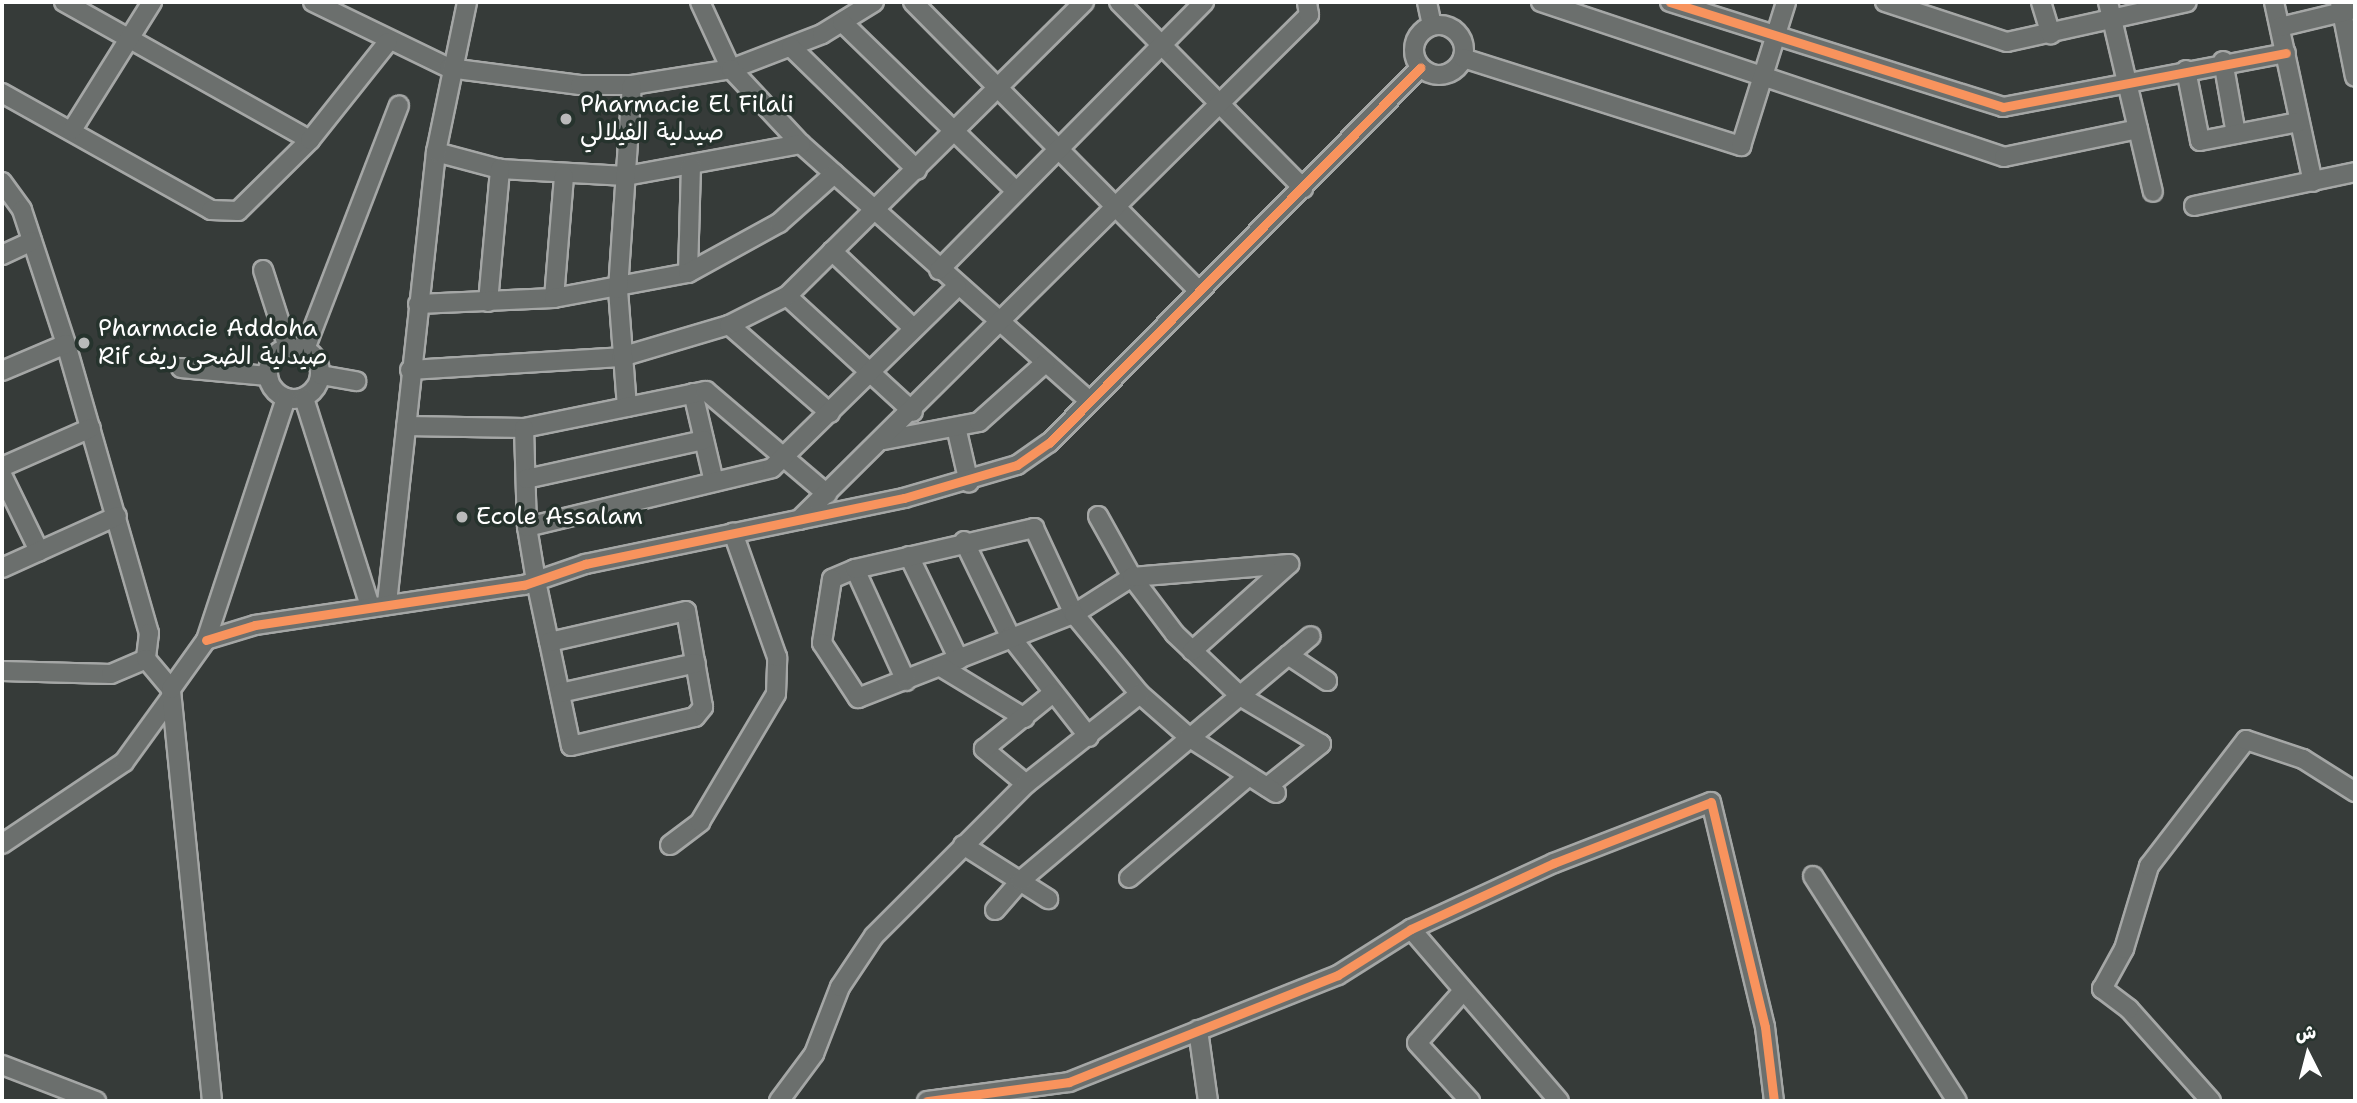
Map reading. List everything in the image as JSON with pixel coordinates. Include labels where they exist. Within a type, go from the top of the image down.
[{"type":"street","points":[[64,2],[310,140]]},
{"type":"street","points":[[72,130],[152,2]]},
{"type":"street","points":[[313,2],[388,42],[449,68],[580,85],[632,85],[731,69],[790,47],[842,22],[874,2]]},
{"type":"street","points":[[379,605],[406,426],[410,370],[436,152],[449,68],[467,2]]},
{"type":"street","points":[[700,2],[731,69],[800,144],[998,325],[1088,400]]},
{"type":"street","points":[[913,2],[1112,208],[1199,291]]},
{"type":"street","points":[[410,370],[621,358],[729,325],[787,296],[1084,2]]},
{"type":"street","points":[[1119,2],[1303,188]]},
{"type":"street","points":[[939,270],[1055,147],[1204,2]]},
{"type":"street","points":[[799,520],[913,412],[1112,208],[1310,15],[1307,2]]},
{"type":"street","points":[[1427,2],[1432,25]]},
{"type":"street","points":[[1541,2],[2004,158],[2138,129]]},
{"type":"street","points":[[1670,2],[2003,107],[2224,61],[2286,52]]},
{"type":"street","points":[[1463,58],[1741,146],[1786,2]]},
{"type":"street","points":[[1885,2],[2007,42],[2112,22],[2164,4],[2187,2]]},
{"type":"street","points":[[2041,2],[2051,34]]},
{"type":"street","points":[[2108,2],[2153,192]]},
{"type":"street","points":[[2274,2],[2313,182]]},
{"type":"street","points":[[2280,27],[2346,8],[2355,69]]},
{"type":"street","points":[[842,22],[1016,191]]},
{"type":"street","points":[[1432,25],[1460,35],[1463,58]]},
{"type":"street","points":[[1420,68],[1414,43],[1432,25]]},
{"type":"street","points":[[2,93],[223,213],[251,203],[310,140],[388,42]]},
{"type":"street","points":[[790,47],[917,170]]},
{"type":"street","points":[[1420,68],[1444,75],[1463,58]]},
{"type":"street","points":[[2224,61],[2236,134]]},
{"type":"street","points":[[206,640],[255,625],[536,581],[596,561],[969,483],[1017,465],[1049,443],[1088,400],[1303,188],[1420,68]]},
{"type":"street","points":[[2186,70],[2200,141],[2299,122]]},
{"type":"street","points":[[627,407],[621,358],[618,289],[632,85]]},
{"type":"street","points":[[268,376],[272,358],[296,348],[398,104]]},
{"type":"street","points":[[436,152],[500,169],[564,176],[626,176],[800,144]]},
{"type":"street","points":[[688,273],[691,166]]},
{"type":"street","points":[[488,302],[500,169]]},
{"type":"street","points":[[2194,206],[2355,172]]},
{"type":"street","points":[[418,304],[554,298],[618,289],[688,273],[779,223],[834,174]]},
{"type":"street","points":[[554,298],[564,176]]},
{"type":"street","points":[[2,182],[16,197],[66,344],[149,633],[146,659],[171,693],[198,911],[212,1101]]},
{"type":"street","points":[[2,255],[32,241]]},
{"type":"street","points":[[832,251],[913,328]]},
{"type":"street","points":[[263,270],[296,348],[317,359],[321,375]]},
{"type":"street","points":[[527,527],[772,468],[787,457],[913,328],[957,287]]},
{"type":"street","points":[[787,296],[913,412]]},
{"type":"street","points":[[729,325],[830,413]]},
{"type":"street","points":[[2,371],[66,344]]},
{"type":"street","points":[[884,440],[979,422],[1045,362]]},
{"type":"street","points":[[181,368],[268,376],[295,398],[379,605]]},
{"type":"street","points":[[321,375],[356,381]]},
{"type":"street","points":[[2,844],[124,762],[171,693],[206,640],[295,398],[321,375]]},
{"type":"street","points":[[406,426],[524,428],[706,391],[787,457],[827,495]]},
{"type":"street","points":[[693,394],[713,482]]},
{"type":"street","points":[[956,427],[969,483]]},
{"type":"street","points":[[2,467],[91,428]]},
{"type":"street","points":[[524,428],[527,527],[536,581],[571,746],[695,716],[703,707],[686,611],[549,642]]},
{"type":"street","points":[[526,479],[704,440]]},
{"type":"street","points":[[2,475],[39,551]]},
{"type":"street","points":[[2,568],[117,516]]},
{"type":"street","points":[[1098,516],[1132,577],[1192,651],[1240,696],[1321,744],[1272,790],[1190,738],[1140,694],[1074,614],[1034,528],[964,541],[855,569],[832,579],[821,643],[858,698],[1074,614],[1132,577],[1289,564],[1192,651]]},
{"type":"street","points":[[670,845],[700,822],[776,694],[777,657],[733,533]]},
{"type":"street","points":[[964,541],[1012,639],[1089,737]]},
{"type":"street","points":[[909,556],[959,660]]},
{"type":"street","points":[[855,569],[906,681]]},
{"type":"street","points":[[995,911],[1020,881],[1311,636]]},
{"type":"street","points":[[1288,655],[1327,681]]},
{"type":"street","points":[[4,666],[111,674],[146,659]]},
{"type":"street","points":[[559,693],[696,663]]},
{"type":"street","points":[[942,667],[1025,718]]},
{"type":"street","points":[[1026,784],[984,749],[1053,693]]},
{"type":"street","points":[[779,1101],[814,1054],[861,952],[963,845],[1026,784],[1089,737],[1140,694]]},
{"type":"street","points":[[2211,1101],[2129,1009],[2102,989],[2124,949],[2149,866],[2246,740],[2303,759],[2355,792]]},
{"type":"street","points":[[1129,878],[1249,776]]},
{"type":"street","points":[[927,1101],[990,1097],[1069,1082],[1338,975],[1410,929],[1554,863],[1711,802],[1765,1027],[1774,1101]]},
{"type":"street","points":[[963,845],[1048,899]]},
{"type":"street","points":[[1813,876],[1957,1101]]},
{"type":"street","points":[[1410,929],[1559,1101]]},
{"type":"street","points":[[1460,1098],[1417,1043],[1462,991]]},
{"type":"street","points":[[1198,1030],[1208,1101]]},
{"type":"street","points":[[2,1065],[96,1101]]},
{"type":"cycle path","points":[[1670,2],[2003,107],[2286,53]]},
{"type":"cycle path","points":[[206,640],[255,625],[524,585],[585,564],[904,498],[1017,465],[1049,443],[1420,68]]},
{"type":"cycle path","points":[[927,1101],[1069,1082],[1338,975],[1411,929],[1554,863],[1711,802],[1765,1027],[1774,1101]]},
{"type":"place","name":"Pharmacie El Filali صيدلية الفيلالي","points":[[566,119]]},
{"type":"place","name":"Pharmacie Addoha Rif صيدلية الضحى ريف","points":[[84,343]]},
{"type":"place","name":"Ecole Assalam","points":[[462,517]]}]
